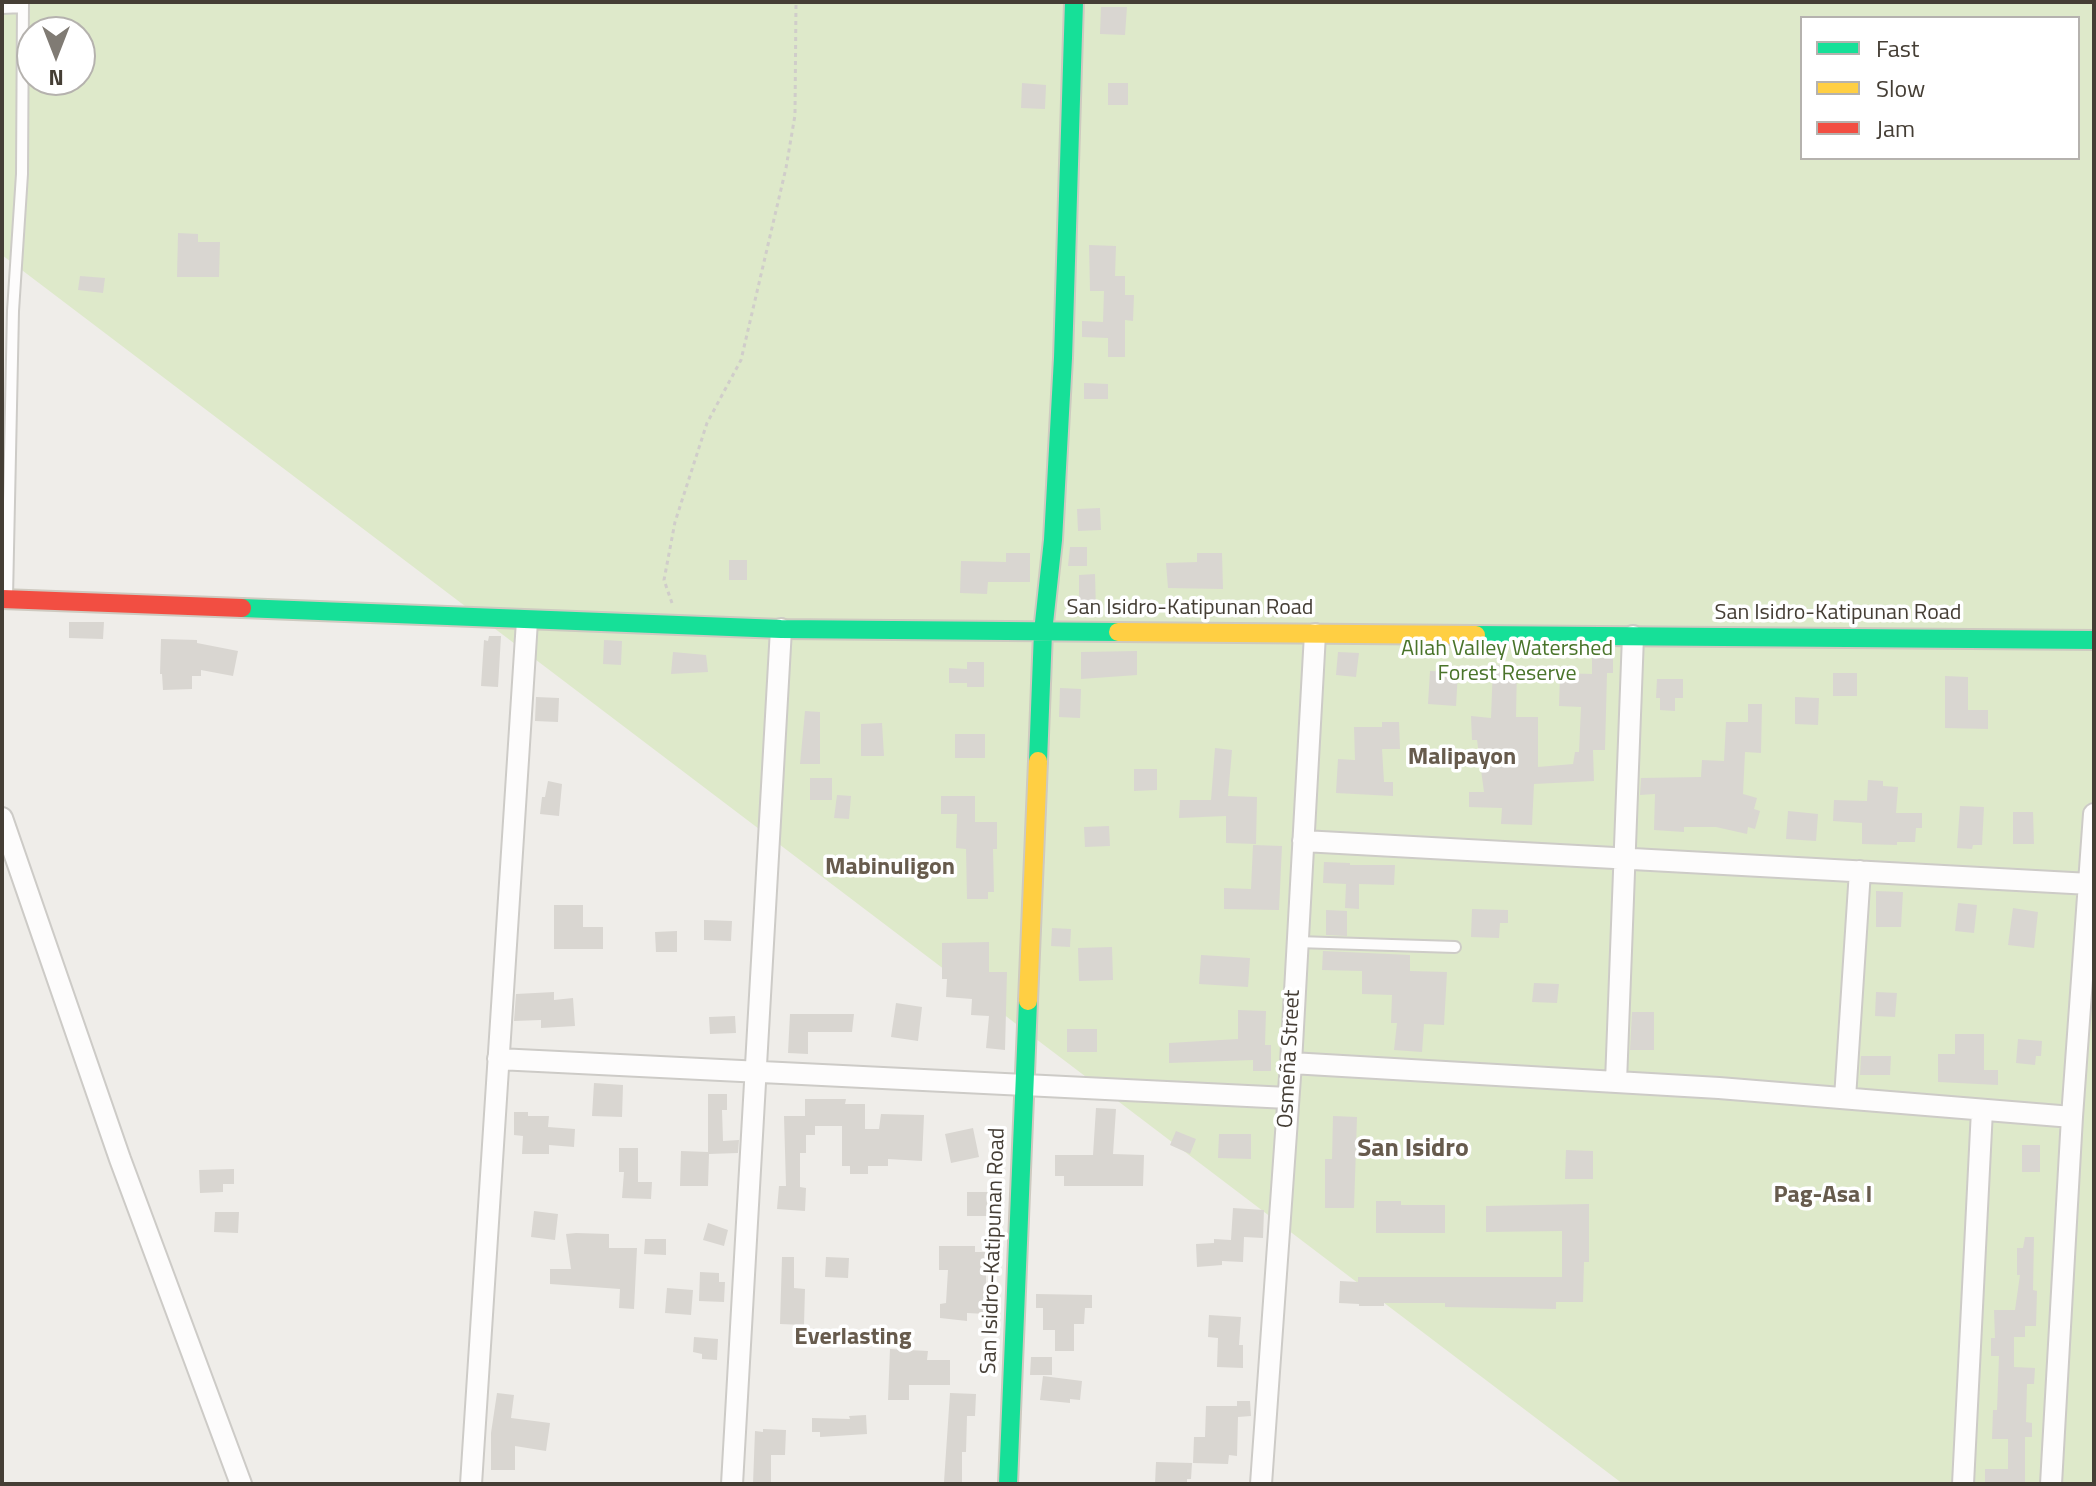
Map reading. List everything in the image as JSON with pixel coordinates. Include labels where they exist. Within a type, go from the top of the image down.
[{"type":"street","points":[[5,599],[527,621],[781,629],[1043,632],[1053,540],[1063,358],[1074,2]]},
{"type":"street","points":[[471,1484],[527,621]]},
{"type":"street","points":[[732,1484],[781,629]]},
{"type":"street","name":"San Isidro-Katipunan Road","points":[[1008,1484],[1043,632],[2094,640]]},
{"type":"street","name":"Osmeña Street","points":[[1261,1484],[1291,1063],[1315,634]]},
{"type":"street","points":[[1616,1082],[1633,636]]},
{"type":"street","points":[[2051,1484],[2072,1117],[2094,814]]},
{"type":"street","points":[[2,818],[120,1159],[241,1484]]},
{"type":"street","points":[[1303,841],[2090,884]]},
{"type":"street","points":[[1845,1098],[1860,871]]},
{"type":"street","points":[[498,1059],[1288,1098]]},
{"type":"street","points":[[1291,1063],[1616,1082],[2072,1117]]},
{"type":"street","points":[[1963,1484],[1982,1110]]},
{"type":"lane","points":[[2,8],[23,5],[22,174],[13,311],[5,599]]},
{"type":"lane","points":[[1297,942],[1455,947]]},
{"type":"path","points":[[679,625],[664,580],[675,522],[707,423],[741,360],[762,272],[795,115],[796,2]]},
{"type":"green space","name":"Allah Valley Watershed Forest Reserve","points":[[2,2],[2094,2],[2094,1484],[1623,1484],[2,255]]},
{"type":"building","points":[[1101,7],[1127,7],[1125,35],[1100,34]]},
{"type":"building","points":[[1022,83],[1046,85],[1045,109],[1021,108]]},
{"type":"building","points":[[1108,83],[1128,83],[1128,105],[1108,105]]},
{"type":"building","points":[[178,233],[198,234],[198,242],[220,242],[219,277],[177,277]]},
{"type":"building","points":[[1089,245],[1116,246],[1115,276],[1125,276],[1125,295],[1134,295],[1133,321],[1125,320],[1125,357],[1108,357],[1108,338],[1082,337],[1082,321],[1103,322],[1104,291],[1090,291]]},
{"type":"building","points":[[80,276],[105,278],[103,293],[78,290]]},
{"type":"building","points":[[1084,383],[1108,384],[1108,399],[1084,399]]},
{"type":"building","points":[[1100,508],[1101,530],[1078,531],[1077,509]]},
{"type":"building","points":[[1070,547],[1087,547],[1087,566],[1068,566]]},
{"type":"building","points":[[1006,553],[1030,553],[1030,582],[988,582],[987,594],[960,593],[961,561],[1006,562]]},
{"type":"building","points":[[1197,553],[1222,553],[1223,589],[1168,588],[1166,563],[1197,562]]},
{"type":"building","points":[[729,560],[747,560],[747,580],[729,580]]},
{"type":"building","points":[[1095,574],[1096,610],[1079,610],[1079,575]]},
{"type":"building","points":[[69,622],[104,622],[103,639],[69,638]]},
{"type":"building","points":[[489,636],[501,636],[498,687],[481,686],[484,640],[488,641]]},
{"type":"building","points":[[161,639],[197,640],[197,643],[238,651],[233,676],[201,670],[201,676],[192,676],[192,689],[163,690]]},
{"type":"building","points":[[604,640],[622,641],[621,665],[603,664]]},
{"type":"building","points":[[1137,651],[1137,675],[1081,679],[1081,652]]},
{"type":"building","points":[[673,652],[706,655],[708,672],[671,674]]},
{"type":"building","points":[[1338,652],[1359,653],[1356,677],[1336,675]]},
{"type":"building","points":[[1592,656],[1613,656],[1613,673],[1607,673],[1605,750],[1593,750],[1594,781],[1534,784],[1532,825],[1501,824],[1502,808],[1469,807],[1469,792],[1484,792],[1477,740],[1472,740],[1471,716],[1491,718],[1493,665],[1517,666],[1516,717],[1538,717],[1538,767],[1573,764],[1575,752],[1579,752],[1581,707],[1559,706],[1560,673],[1592,674]]},
{"type":"building","points":[[967,662],[984,662],[984,687],[949,683],[949,668],[967,669]]},
{"type":"building","points":[[1430,671],[1458,672],[1456,706],[1428,704]]},
{"type":"building","points":[[1833,673],[1857,673],[1857,696],[1833,696]]},
{"type":"building","points":[[1945,676],[1968,677],[1968,710],[1988,710],[1988,729],[1945,728]]},
{"type":"building","points":[[1657,679],[1683,679],[1683,698],[1675,698],[1675,711],[1660,710],[1660,698],[1656,698]]},
{"type":"building","points":[[1060,688],[1081,689],[1080,718],[1059,717]]},
{"type":"building","points":[[536,697],[559,698],[558,722],[535,721]]},
{"type":"building","points":[[1795,697],[1819,698],[1818,725],[1795,724]]},
{"type":"building","points":[[1748,704],[1762,704],[1761,753],[1745,752],[1743,794],[1757,798],[1754,809],[1760,811],[1755,829],[1748,827],[1747,834],[1716,827],[1684,827],[1684,832],[1654,830],[1655,794],[1640,795],[1641,778],[1701,777],[1702,760],[1724,761],[1726,722],[1748,722]]},
{"type":"building","points":[[805,711],[820,712],[820,764],[800,764]]},
{"type":"building","points":[[1382,722],[1399,722],[1400,749],[1382,749],[1384,782],[1393,782],[1393,796],[1336,793],[1338,759],[1355,760],[1354,727],[1382,727]]},
{"type":"building","points":[[882,723],[884,756],[861,756],[861,724]]},
{"type":"building","points":[[955,734],[985,734],[985,758],[955,758]]},
{"type":"building","points":[[1215,748],[1232,750],[1228,796],[1257,797],[1256,844],[1226,843],[1226,816],[1179,818],[1180,800],[1211,800]]},
{"type":"building","points":[[1134,769],[1157,769],[1157,790],[1134,791]]},
{"type":"building","points":[[810,778],[832,778],[832,800],[810,800]]},
{"type":"building","points":[[1868,780],[1883,781],[1883,786],[1898,787],[1896,813],[1922,813],[1922,828],[1916,828],[1915,842],[1862,844],[1862,823],[1833,821],[1834,800],[1867,801]]},
{"type":"building","points":[[548,781],[562,784],[559,816],[540,814]]},
{"type":"building","points":[[837,795],[851,796],[849,819],[834,818]]},
{"type":"building","points":[[941,796],[975,796],[975,822],[997,822],[997,849],[993,849],[994,892],[988,892],[988,899],[967,899],[966,849],[956,848],[957,814],[941,814]]},
{"type":"building","points":[[1960,806],[1984,807],[1982,845],[1973,845],[1972,849],[1957,848]]},
{"type":"building","points":[[1788,811],[1818,814],[1816,841],[1786,839]]},
{"type":"building","points":[[2013,812],[2033,812],[2034,844],[2013,844]]},
{"type":"building","points":[[1109,826],[1110,846],[1085,847],[1084,827]]},
{"type":"building","points":[[1253,845],[1282,846],[1279,910],[1224,909],[1224,888],[1251,889]]},
{"type":"building","points":[[1324,862],[1395,865],[1394,885],[1359,884],[1359,909],[1345,908],[1346,884],[1323,883]]},
{"type":"building","points":[[1876,891],[1903,892],[1901,927],[1876,927]]},
{"type":"building","points":[[1958,903],[1977,905],[1974,933],[1955,931]]},
{"type":"building","points":[[554,905],[583,905],[583,927],[603,927],[603,949],[554,949]]},
{"type":"building","points":[[2013,908],[2038,912],[2034,948],[2008,945]]},
{"type":"building","points":[[1472,909],[1508,910],[1508,923],[1500,923],[1499,938],[1471,937]]},
{"type":"building","points":[[1326,910],[1347,911],[1347,936],[1326,935]]},
{"type":"building","points":[[704,920],[732,921],[731,941],[704,940]]},
{"type":"building","points":[[1052,928],[1071,929],[1070,947],[1051,946]]},
{"type":"building","points":[[677,931],[677,952],[656,952],[655,932]]},
{"type":"building","points":[[989,942],[989,972],[1007,972],[1005,1050],[986,1048],[989,1016],[971,1015],[972,999],[946,997],[947,979],[942,979],[942,943]]},
{"type":"building","points":[[1112,947],[1113,980],[1079,981],[1078,948]]},
{"type":"building","points":[[1323,951],[1410,955],[1410,971],[1447,972],[1444,1025],[1424,1024],[1422,1052],[1394,1050],[1397,1023],[1391,1023],[1392,995],[1362,994],[1362,971],[1322,970]]},
{"type":"building","points":[[1201,955],[1250,958],[1248,987],[1199,984]]},
{"type":"building","points":[[1534,983],[1559,984],[1557,1003],[1532,1002]]},
{"type":"building","points":[[554,992],[554,1000],[573,998],[575,1026],[541,1028],[541,1020],[514,1021],[516,994]]},
{"type":"building","points":[[1876,992],[1897,993],[1895,1017],[1875,1016]]},
{"type":"building","points":[[896,1003],[922,1007],[918,1041],[891,1037]]},
{"type":"building","points":[[1238,1010],[1266,1011],[1265,1045],[1271,1045],[1271,1071],[1253,1071],[1253,1060],[1169,1063],[1169,1043],[1238,1039]]},
{"type":"building","points":[[1632,1012],[1654,1012],[1654,1050],[1630,1050]]},
{"type":"building","points":[[790,1014],[854,1014],[852,1032],[808,1032],[808,1054],[788,1053]]},
{"type":"building","points":[[735,1016],[736,1033],[710,1034],[709,1017]]},
{"type":"building","points":[[1067,1029],[1097,1029],[1097,1052],[1067,1052]]},
{"type":"building","points":[[1955,1034],[1984,1034],[1984,1070],[1998,1070],[1998,1085],[1938,1082],[1938,1054],[1955,1054]]},
{"type":"building","points":[[2018,1039],[2042,1041],[2041,1056],[2036,1056],[2035,1065],[2016,1063]]},
{"type":"building","points":[[1861,1056],[1891,1056],[1890,1075],[1860,1075]]},
{"type":"building","points":[[594,1083],[623,1085],[622,1117],[592,1116]]},
{"type":"building","points":[[708,1094],[727,1094],[727,1110],[722,1110],[723,1141],[739,1140],[738,1153],[709,1154],[708,1186],[680,1186],[681,1151],[708,1152]]},
{"type":"building","points":[[805,1099],[846,1099],[845,1104],[865,1104],[865,1129],[879,1129],[881,1114],[924,1115],[922,1161],[888,1159],[888,1166],[868,1166],[868,1174],[850,1174],[850,1166],[842,1166],[842,1126],[815,1126],[815,1135],[806,1135],[806,1153],[800,1153],[800,1187],[806,1188],[805,1211],[777,1209],[779,1186],[786,1186],[784,1116],[805,1116]]},
{"type":"building","points":[[1096,1108],[1116,1109],[1113,1154],[1144,1155],[1143,1186],[1064,1186],[1064,1176],[1055,1176],[1055,1155],[1093,1155]]},
{"type":"building","points":[[514,1112],[549,1116],[548,1127],[575,1129],[574,1147],[549,1145],[549,1154],[522,1154],[523,1136],[514,1135]]},
{"type":"building","points":[[1333,1116],[1357,1117],[1354,1208],[1325,1208],[1325,1159],[1332,1159]]},
{"type":"building","points":[[973,1128],[979,1157],[951,1163],[945,1134]]},
{"type":"building","points":[[1176,1131],[1196,1139],[1190,1154],[1170,1145]]},
{"type":"building","points":[[1219,1134],[1251,1134],[1251,1159],[1218,1158]]},
{"type":"building","points":[[2022,1145],[2040,1145],[2040,1172],[2022,1172]]},
{"type":"building","points":[[619,1148],[638,1148],[638,1182],[652,1182],[651,1199],[622,1198],[624,1172],[619,1172]]},
{"type":"building","points":[[1566,1150],[1593,1151],[1593,1179],[1565,1179]]},
{"type":"building","points":[[234,1169],[234,1184],[223,1184],[223,1192],[200,1193],[199,1170]]},
{"type":"building","points":[[967,1192],[988,1192],[988,1216],[967,1216]]},
{"type":"building","points":[[1376,1201],[1401,1201],[1401,1205],[1445,1205],[1445,1233],[1376,1233]]},
{"type":"building","points":[[1589,1204],[1589,1262],[1584,1262],[1583,1302],[1556,1302],[1556,1309],[1445,1307],[1445,1303],[1359,1306],[1339,1303],[1340,1281],[1358,1282],[1358,1277],[1562,1277],[1562,1231],[1486,1232],[1486,1206]]},
{"type":"building","points":[[1233,1208],[1264,1210],[1263,1238],[1244,1237],[1243,1262],[1222,1261],[1222,1265],[1197,1267],[1196,1244],[1214,1243],[1214,1239],[1231,1240]]},
{"type":"building","points":[[534,1211],[558,1214],[555,1240],[531,1237]]},
{"type":"building","points":[[215,1212],[239,1212],[238,1233],[214,1232]]},
{"type":"building","points":[[708,1223],[728,1230],[724,1246],[703,1240]]},
{"type":"building","points":[[566,1234],[609,1234],[609,1248],[637,1248],[634,1309],[619,1308],[620,1289],[550,1284],[550,1269],[571,1269]]},
{"type":"building","points":[[2025,1237],[2034,1237],[2033,1290],[2037,1291],[2036,1326],[2025,1326],[2025,1337],[2014,1337],[2014,1367],[2035,1368],[2034,1384],[2027,1384],[2026,1422],[2032,1423],[2032,1437],[2025,1437],[2025,1484],[1985,1484],[1985,1469],[2008,1469],[2008,1439],[1992,1439],[1993,1410],[1997,1410],[1999,1356],[1991,1356],[1991,1338],[1995,1338],[1994,1310],[2015,1310],[2020,1275],[2017,1275],[2017,1248],[2023,1248]]},
{"type":"building","points":[[645,1239],[666,1239],[666,1255],[644,1254]]},
{"type":"building","points":[[939,1246],[975,1246],[975,1252],[986,1252],[986,1314],[967,1313],[967,1321],[940,1318],[940,1304],[946,1303],[948,1270],[939,1270]]},
{"type":"building","points":[[782,1257],[794,1257],[794,1288],[805,1289],[804,1325],[780,1324]]},
{"type":"building","points":[[826,1257],[849,1258],[848,1278],[825,1277]]},
{"type":"building","points":[[700,1272],[719,1273],[719,1282],[725,1282],[724,1302],[699,1301]]},
{"type":"building","points":[[667,1288],[693,1290],[691,1315],[665,1313]]},
{"type":"building","points":[[1036,1294],[1092,1295],[1092,1308],[1085,1308],[1084,1324],[1074,1324],[1074,1351],[1055,1351],[1055,1330],[1043,1330],[1043,1308],[1036,1308]]},
{"type":"building","points":[[1209,1315],[1241,1317],[1239,1345],[1243,1345],[1243,1368],[1217,1367],[1218,1338],[1208,1337]]},
{"type":"building","points":[[694,1337],[718,1339],[717,1360],[702,1359],[702,1354],[693,1352]]},
{"type":"building","points":[[890,1349],[928,1351],[927,1360],[950,1360],[950,1385],[909,1385],[909,1400],[888,1400]]},
{"type":"building","points":[[1031,1357],[1052,1357],[1052,1375],[1030,1375]]},
{"type":"building","points":[[1043,1376],[1082,1381],[1080,1400],[1070,1399],[1070,1403],[1040,1400]]},
{"type":"building","points":[[497,1393],[514,1395],[511,1418],[550,1423],[546,1451],[515,1446],[515,1470],[491,1470],[491,1433]]},
{"type":"building","points":[[950,1393],[976,1394],[975,1416],[967,1416],[962,1482],[944,1482]]},
{"type":"building","points":[[1237,1401],[1250,1401],[1251,1416],[1238,1417],[1237,1456],[1229,1455],[1228,1464],[1193,1463],[1194,1437],[1205,1437],[1206,1406],[1237,1406]]},
{"type":"building","points":[[866,1415],[867,1434],[820,1437],[820,1432],[812,1432],[812,1418],[850,1419],[849,1416]]},
{"type":"building","points":[[763,1429],[786,1430],[785,1455],[771,1455],[771,1484],[753,1484],[755,1431],[763,1432]]},
{"type":"building","points":[[1156,1462],[1192,1463],[1191,1479],[1187,1479],[1187,1484],[1155,1484]]},
{"type":"traffic: fast","points":[[1038,761],[1043,632],[1053,540],[1063,358],[1074,2]]},
{"type":"traffic: fast","points":[[242,608],[781,629],[1118,632]]},
{"type":"traffic: fast","points":[[1476,635],[2094,640]]},
{"type":"traffic: fast","points":[[1008,1484],[1028,1001]]},
{"type":"traffic: slow","points":[[1118,632],[1476,635]]},
{"type":"traffic: slow","points":[[1028,1001],[1038,761]]},
{"type":"traffic: jam","points":[[2,599],[242,608]]},
{"type":"district","name":"Malipayon","points":[[1462,758]]},
{"type":"district","name":"Mabinuligon","points":[[890,868]]},
{"type":"district","name":"San Isidro","points":[[1413,1150]]},
{"type":"district","name":"Pag-Asa I","points":[[1823,1196]]},
{"type":"district","name":"Everlasting","points":[[853,1338]]}]
